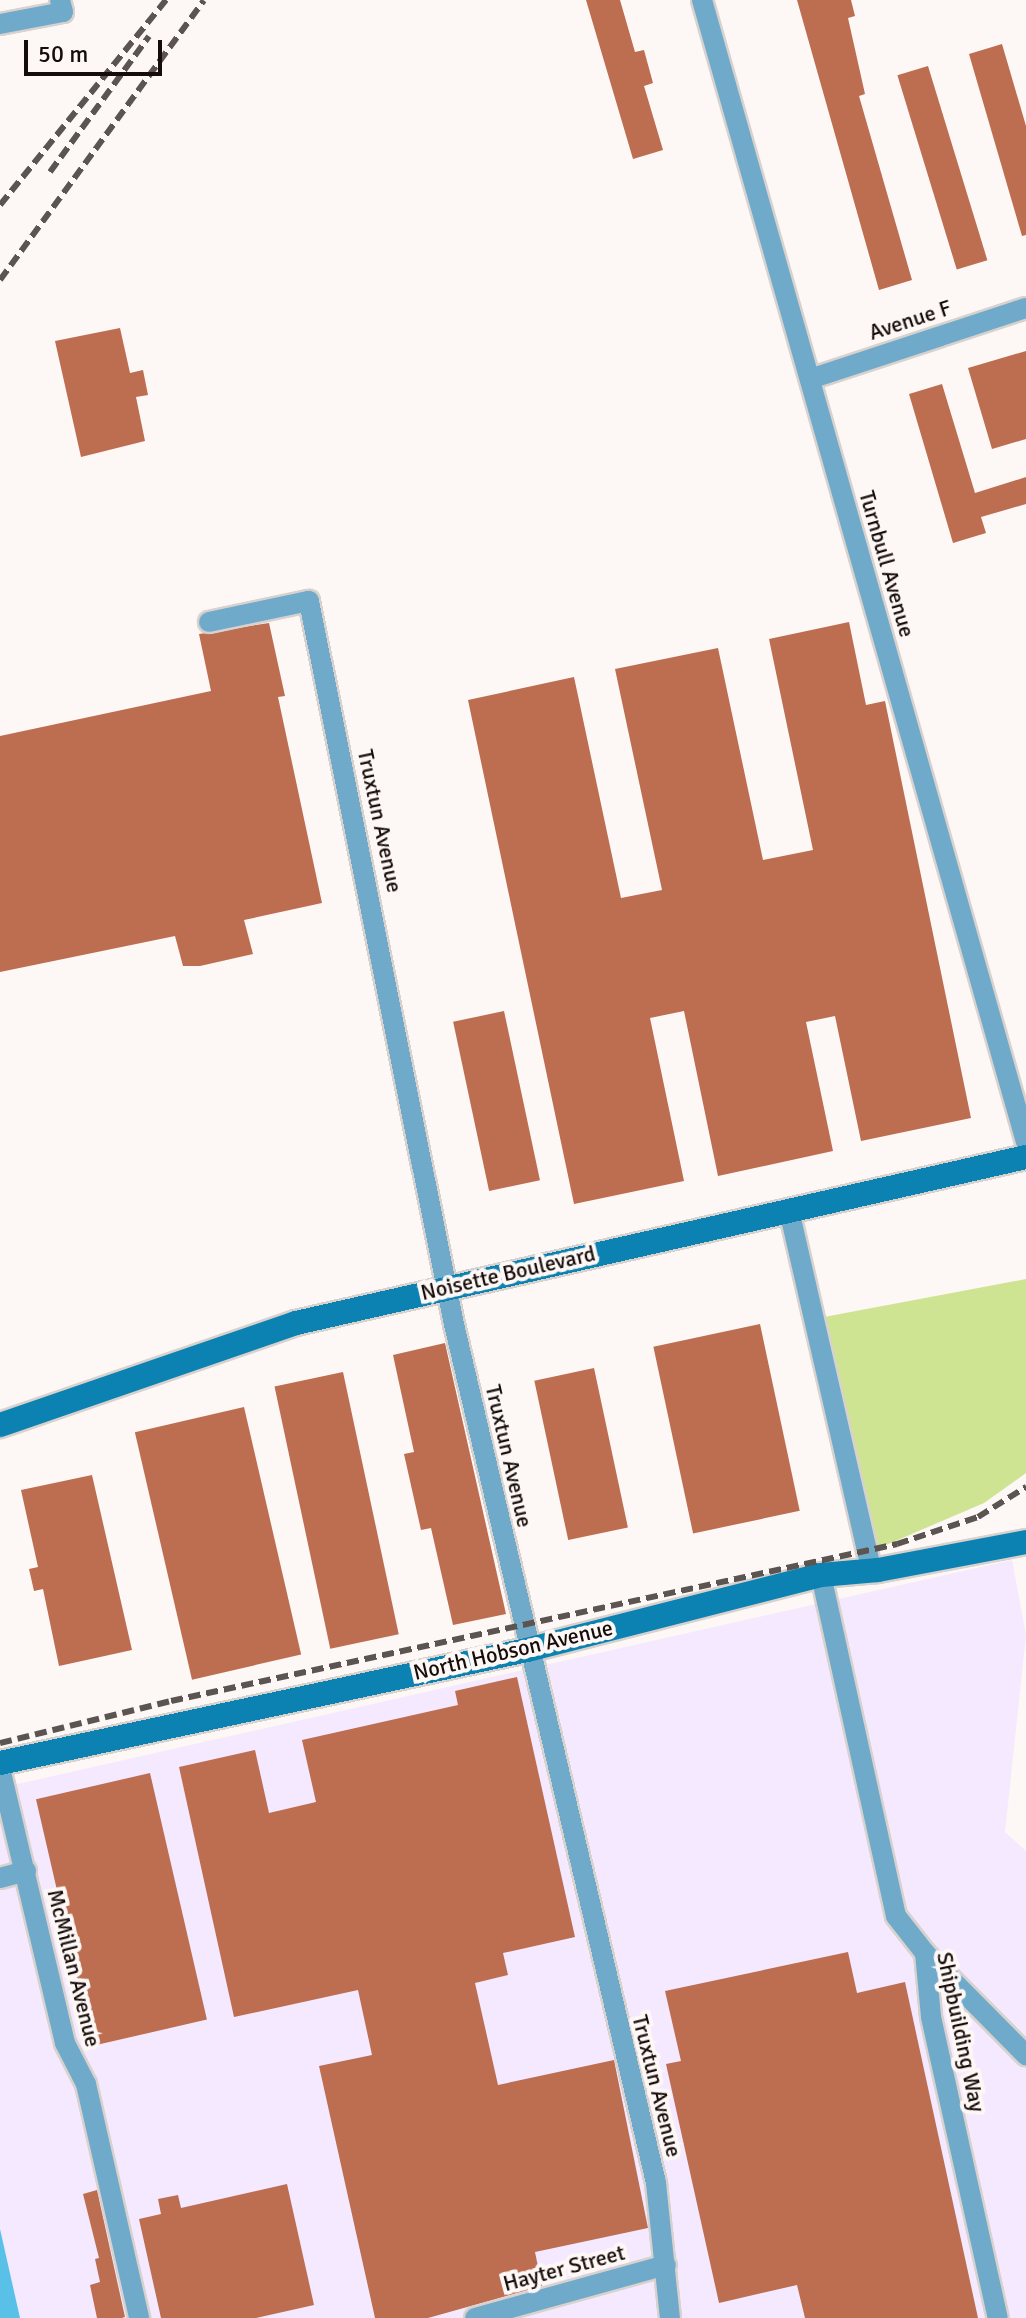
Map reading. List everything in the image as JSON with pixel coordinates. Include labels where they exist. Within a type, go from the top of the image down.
[{"type":"street","name":"Turnbull Avenue","points":[[702,0],[1026,1142]]},
{"type":"street","points":[[0,24],[61,6]]},
{"type":"street","name":"Avenue F","points":[[810,379],[1026,308]]},
{"type":"street","name":"Truxtun Avenue","points":[[209,622],[309,601],[385,961],[446,1287],[527,1650],[656,2183],[670,2318]]},
{"type":"street","name":"Noisette Boulevard","points":[[0,1425],[296,1323],[1026,1157]]},
{"type":"street","points":[[789,1210],[872,1571]]},
{"type":"street","name":"North Hobson Avenue","points":[[0,1766],[527,1650],[821,1575],[872,1571],[1026,1542]]},
{"type":"street","name":"Shipbuilding Way","points":[[821,1575],[896,1916],[925,1953],[931,2017],[998,2318]]},
{"type":"street","name":"McMillan Avenue","points":[[0,1766],[65,2043],[86,2084],[139,2318]]},
{"type":"street","points":[[0,1878],[26,1871]]},
{"type":"street","points":[[925,1953],[1026,2055]]},
{"type":"street","name":"Hayter Street","points":[[475,2318],[666,2265]]},
{"type":"shaded area","points":[[1012,1560],[1026,1635],[1005,1832],[1026,1851],[1026,2318],[0,2318],[0,1788]]},
{"type":"green space","points":[[1026,1279],[1026,1473],[984,1503],[879,1548],[824,1317]]},
{"type":"water","points":[[0,2229],[20,2318],[0,2318]]},
{"type":"building","points":[[586,0],[620,0],[635,52],[644,50],[653,83],[644,86],[663,150],[633,159]]},
{"type":"building","points":[[797,0],[851,0],[855,16],[848,18],[865,94],[859,96],[912,280],[879,290]]},
{"type":"building","points":[[1002,44],[1026,126],[1026,235],[1022,236],[969,54]]},
{"type":"building","points":[[928,66],[987,260],[957,269],[897,75]]},
{"type":"building","points":[[120,328],[130,373],[143,370],[148,395],[136,397],[145,441],[81,457],[55,341]]},
{"type":"building","points":[[1026,351],[1026,439],[992,449],[968,368]]},
{"type":"building","points":[[942,384],[975,493],[1026,477],[1026,504],[981,517],[986,533],[953,543],[909,394]]},
{"type":"building","points":[[849,622],[866,705],[885,701],[971,1118],[861,1141],[835,1016],[806,1022],[833,1151],[718,1176],[684,1011],[650,1018],[684,1181],[574,1204],[468,700],[574,677],[621,898],[662,890],[615,669],[718,648],[763,860],[813,850],[769,639]]},
{"type":"building","points":[[269,623],[285,696],[278,697],[322,903],[244,920],[253,954],[200,966],[183,966],[175,936],[0,972],[0,736],[211,691],[199,634]]},
{"type":"building","points":[[504,1011],[540,1180],[489,1191],[453,1022]]},
{"type":"building","points":[[760,1324],[800,1511],[693,1533],[653,1347]]},
{"type":"building","points":[[445,1343],[506,1614],[453,1625],[431,1528],[421,1530],[404,1454],[414,1452],[393,1355]]},
{"type":"building","points":[[594,1368],[628,1527],[568,1540],[534,1381]]},
{"type":"building","points":[[343,1372],[399,1634],[330,1649],[275,1387]]},
{"type":"building","points":[[244,1407],[301,1654],[192,1680],[135,1432]]},
{"type":"building","points":[[92,1475],[132,1650],[59,1666],[43,1589],[34,1591],[29,1569],[38,1567],[21,1490]]},
{"type":"building","points":[[517,1677],[575,1937],[503,1953],[508,1975],[475,1983],[498,2085],[614,2060],[648,2228],[535,2252],[542,2286],[428,2318],[375,2318],[319,2066],[372,2055],[358,1990],[234,2017],[179,1767],[255,1750],[269,1813],[316,1802],[302,1740],[458,1705],[455,1691]]},
{"type":"building","points":[[150,1773],[207,2020],[93,2046],[36,1799]]},
{"type":"building","points":[[848,1952],[857,1993],[905,1982],[978,2318],[805,2318],[797,2285],[719,2303],[666,2064],[681,2061],[665,1991]]},
{"type":"building","points":[[287,2184],[314,2305],[256,2318],[161,2318],[139,2219],[161,2214],[158,2199],[178,2195],[181,2208]]},
{"type":"building","points":[[97,2190],[125,2317],[122,2318],[97,2318],[90,2285],[100,2282],[95,2259],[99,2258],[83,2194]]},
{"type":"railway","points":[[0,205],[166,0]]},
{"type":"railway","points":[[0,280],[204,0]]},
{"type":"railway","points":[[50,172],[149,36]]},
{"type":"railway","points":[[0,1743],[171,1701],[897,1544],[978,1517],[1026,1487]]}]
